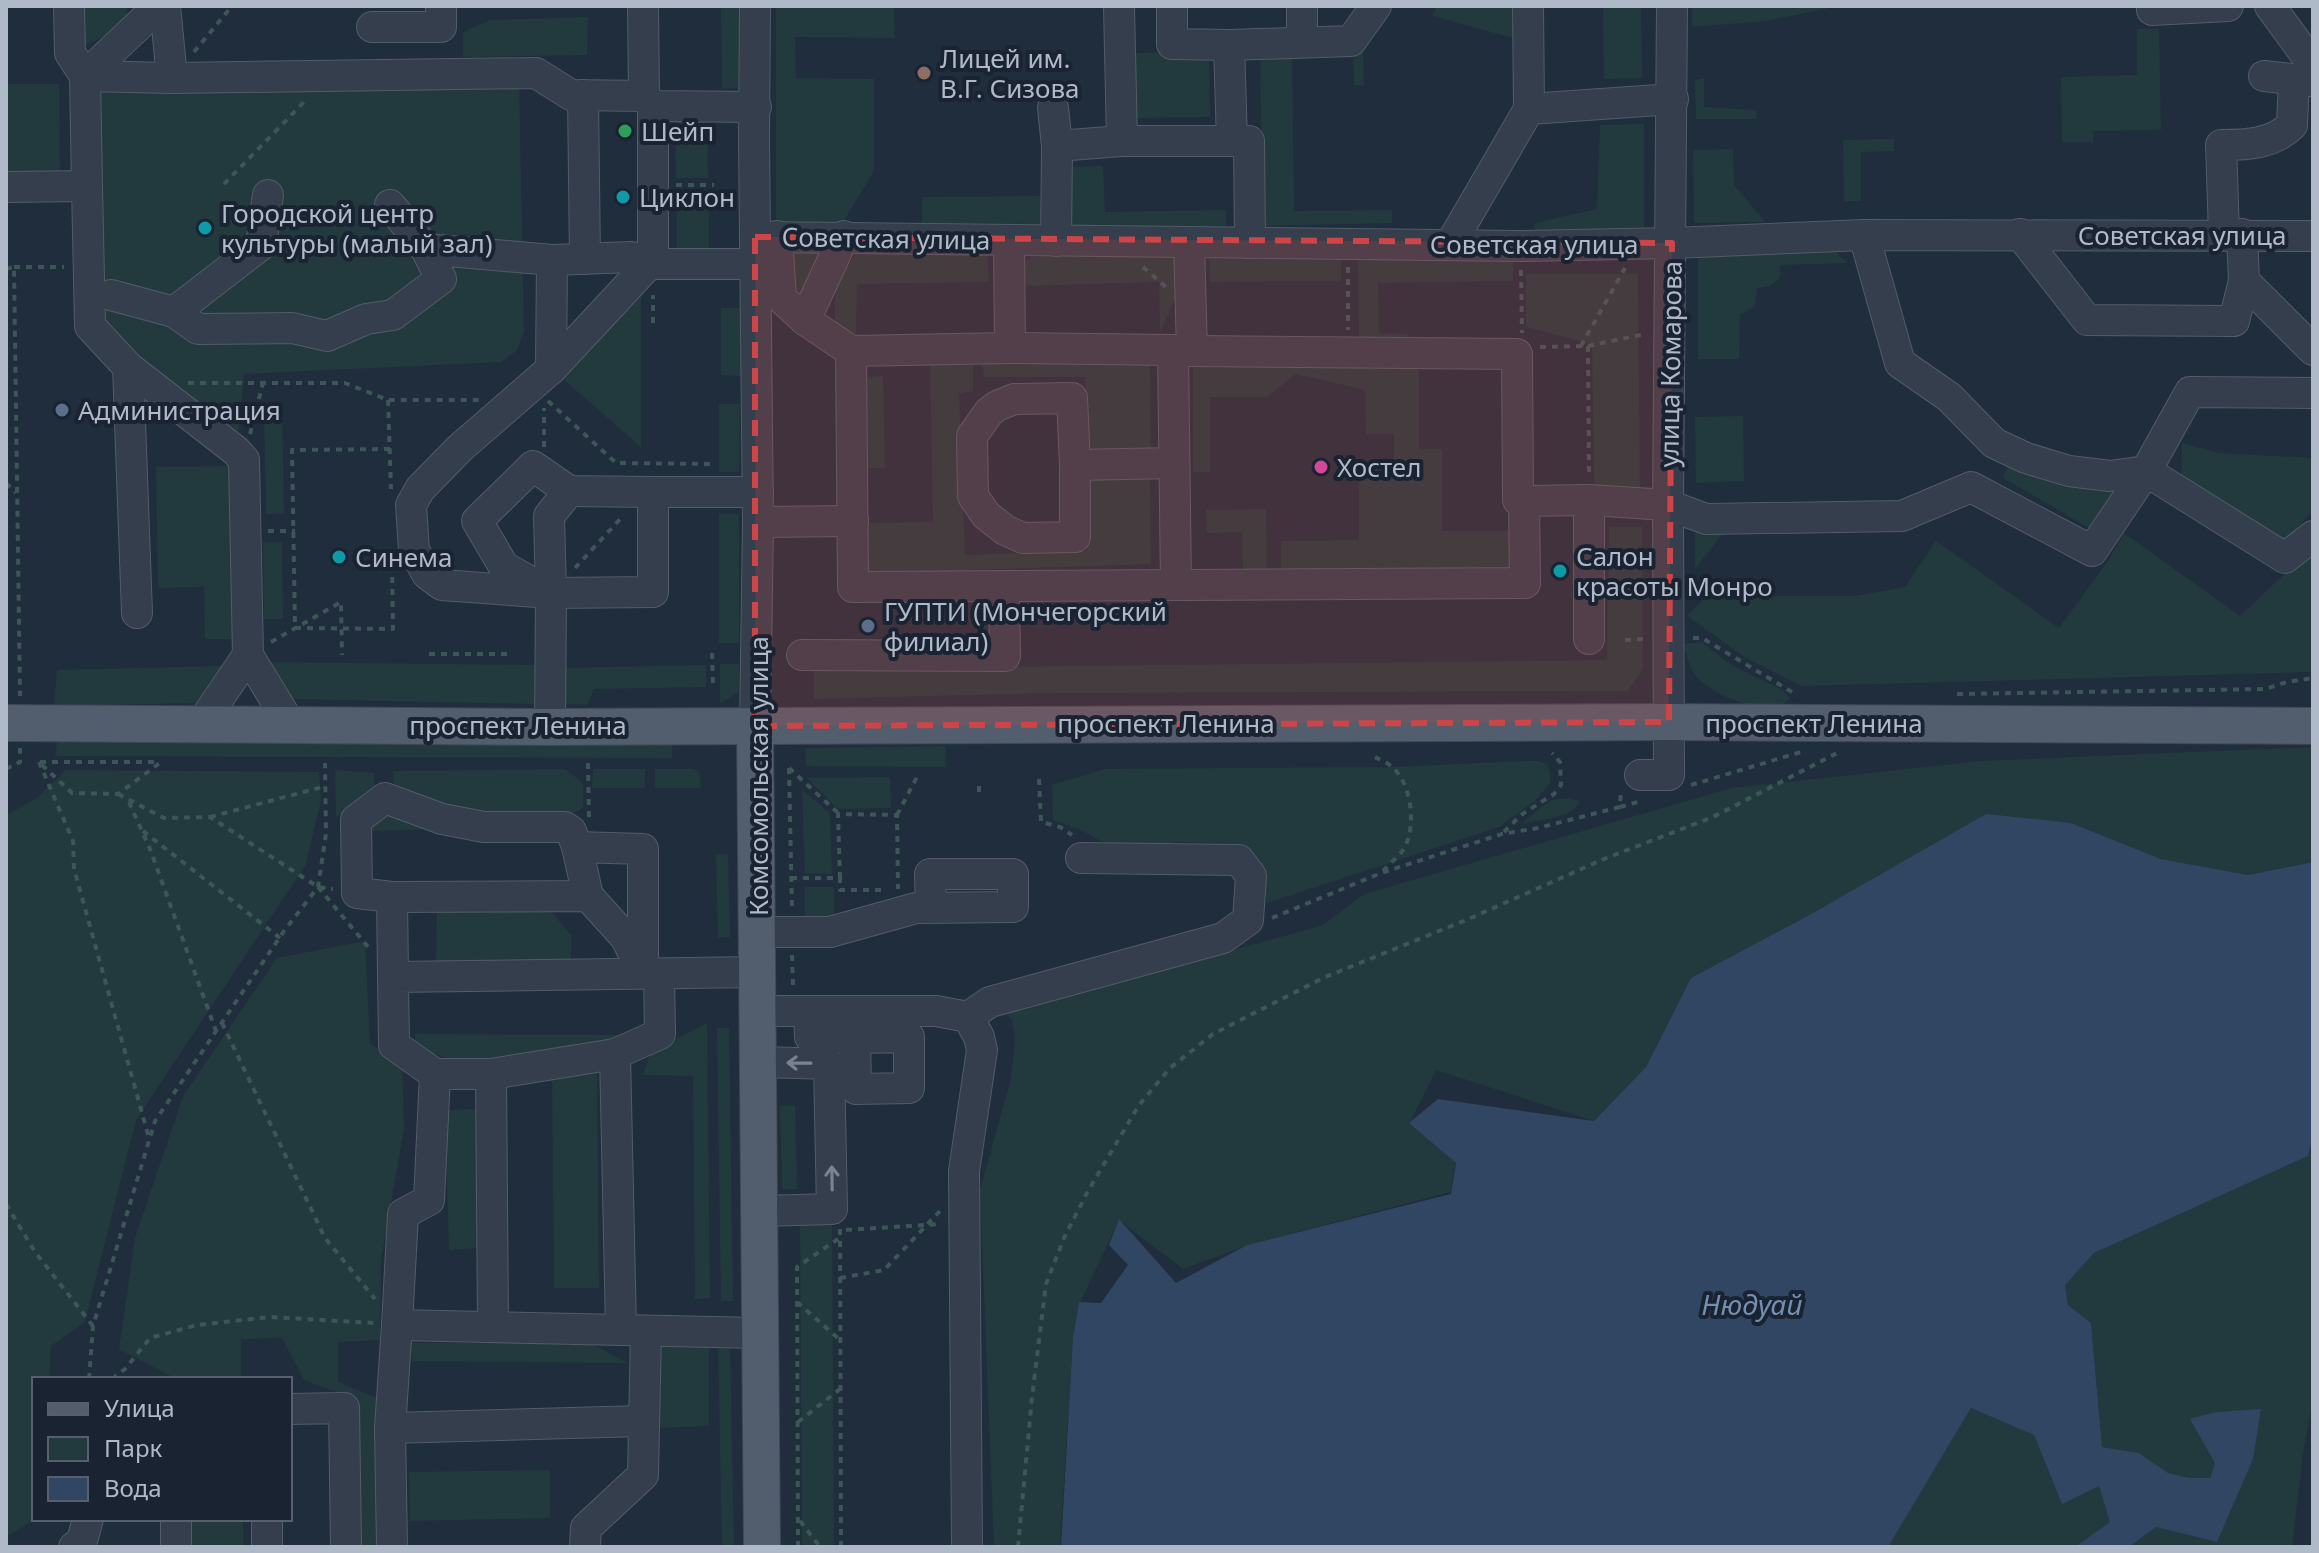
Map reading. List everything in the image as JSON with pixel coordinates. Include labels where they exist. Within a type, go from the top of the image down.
[{"type":"main road","name":"проспект Ленина","points":[[9,722],[550,727],[1669,722],[2306,726]]},
{"type":"main road","name":"Комсомольская улица","points":[[755,726],[762,1547]]},
{"type":"street","points":[[69,6],[70,53],[85,76],[90,326],[139,375],[244,460],[248,655],[290,724]]},
{"type":"street","points":[[85,76],[159,6]]},
{"type":"street","points":[[165,6],[172,78]]},
{"type":"street","points":[[374,74],[372,16],[441,27],[441,6]]},
{"type":"street","points":[[643,6],[653,185],[651,273],[551,369],[460,448],[420,489],[411,505],[414,550],[427,574],[442,585],[551,593],[653,592],[649,492]]},
{"type":"street","name":"Комсомольская улица","points":[[755,6],[762,246],[755,726]]},
{"type":"street","points":[[1119,6],[1122,141]]},
{"type":"street","points":[[1172,6],[1172,44]]},
{"type":"street","points":[[1302,6],[1302,42]]},
{"type":"street","points":[[1120,45],[1351,41],[1376,6]]},
{"type":"street","points":[[1450,245],[1529,109],[1528,6]]},
{"type":"street","name":"улица Комарова","points":[[1637,784],[1669,775],[1672,6]]},
{"type":"street","points":[[2152,6],[2152,10],[2228,6]]},
{"type":"street","points":[[2020,234],[2087,320],[2234,321],[2244,281],[2233,234],[2221,145],[2242,145],[2280,137],[2292,125],[2296,76],[2270,6]]},
{"type":"street","points":[[1229,45],[1232,141]]},
{"type":"street","points":[[85,76],[172,78],[536,73],[571,95],[756,107]]},
{"type":"street","points":[[583,95],[585,259]]},
{"type":"street","points":[[1529,109],[1673,99]]},
{"type":"street","points":[[1053,108],[1057,146],[1056,241]]},
{"type":"street","points":[[1057,146],[1122,141],[1249,141],[1250,243]]},
{"type":"street","points":[[6,187],[87,186]]},
{"type":"street","points":[[174,312],[261,245],[268,195]]},
{"type":"street","points":[[111,295],[174,312],[198,329],[292,328],[327,336],[366,319],[393,315],[441,279],[426,249],[390,205]]},
{"type":"street","points":[[1864,235],[1900,363],[1949,397],[1994,443],[2026,458],[2069,471],[2110,476],[2146,471],[2285,558],[2313,536]]},
{"type":"street","name":"Советская улица","points":[[426,249],[552,260],[632,257],[651,273],[762,246],[844,236],[1520,246],[1864,235],[2313,236]]},
{"type":"street","points":[[805,320],[844,236]]},
{"type":"street","points":[[1009,240],[1010,348]]},
{"type":"street","points":[[1176,585],[1174,463],[1182,351],[1191,309],[1189,243]]},
{"type":"street","points":[[762,246],[781,298],[805,320],[851,351],[1010,348],[1348,353],[1520,351],[1517,501],[1525,583],[853,587],[851,351]]},
{"type":"street","points":[[551,369],[552,260]]},
{"type":"street","points":[[2244,281],[2313,350]]},
{"type":"street","points":[[137,613],[139,375]]},
{"type":"street","points":[[1517,501],[1589,500],[1668,505],[1706,519],[1902,516],[1971,487],[2092,551],[2146,471],[2190,392],[2313,393]]},
{"type":"street","points":[[1072,398],[1075,465],[1075,537],[1023,538],[1005,530],[986,515],[973,496],[972,436],[989,412],[1014,399],[1072,398]]},
{"type":"street","points":[[1075,465],[1174,463]]},
{"type":"street","points":[[551,593],[504,567],[477,521],[533,466],[569,491],[758,492]]},
{"type":"street","points":[[550,727],[549,516],[569,491]]},
{"type":"street","points":[[1589,500],[1589,639]]},
{"type":"street","points":[[758,522],[853,521]]},
{"type":"street","points":[[802,655],[1005,656],[1004,587]]},
{"type":"street","points":[[202,723],[248,655]]},
{"type":"street","points":[[588,896],[392,897],[357,893],[356,820],[384,784],[442,819],[484,827],[565,827],[583,847],[588,896],[626,938],[651,974]]},
{"type":"street","points":[[392,897],[394,1045],[435,1074],[491,1074],[615,1054],[660,1034],[651,974],[643,849],[583,847]]},
{"type":"street","points":[[759,1011],[936,1011],[968,1017],[990,1002],[1223,938],[1248,920],[1251,876],[1239,860],[1081,858]]},
{"type":"street","points":[[758,932],[830,932],[916,908],[931,908]]},
{"type":"street","points":[[393,977],[758,972]]},
{"type":"street","points":[[809,1011],[810,1037],[855,1038]]},
{"type":"street","points":[[967,1547],[964,1171],[982,1050],[968,1017]]},
{"type":"street","points":[[585,1547],[586,1528],[643,1475],[642,1421],[615,1054]]},
{"type":"street","points":[[759,1062],[829,1064],[832,1209],[759,1211]]},
{"type":"street","points":[[392,1547],[390,1428],[403,1214],[429,1200],[435,1074]]},
{"type":"street","points":[[491,1074],[493,1325]]},
{"type":"street","points":[[397,1325],[759,1333]]},
{"type":"street","points":[[292,1409],[344,1408],[346,1547]]},
{"type":"street","points":[[390,1428],[642,1421]]},
{"type":"street","points":[[74,1547],[82,1541],[87,1521]]},
{"type":"street","points":[[176,1521],[176,1547]]},
{"type":"street","points":[[267,1521],[267,1547]]},
{"type":"path","points":[[172,78],[232,6]]},
{"type":"path","points":[[224,184],[312,94]]},
{"type":"path","points":[[653,185],[714,185]]},
{"type":"path","points":[[1114,242],[1191,309]]},
{"type":"path","points":[[1347,244],[1348,353]]},
{"type":"path","points":[[1520,246],[1520,351],[1588,346],[1654,333]]},
{"type":"path","points":[[1581,346],[1629,260]]},
{"type":"path","points":[[14,267],[21,661]]},
{"type":"path","points":[[6,269],[89,268]]},
{"type":"path","points":[[651,273],[653,323]]},
{"type":"path","points":[[1588,346],[1589,500]]},
{"type":"path","points":[[6,370],[15,370]]},
{"type":"path","points":[[139,375],[263,383],[345,383],[388,400],[485,400]]},
{"type":"path","points":[[244,460],[263,383]]},
{"type":"path","points":[[544,473],[545,397],[616,463],[713,464]]},
{"type":"path","points":[[388,400],[391,494]]},
{"type":"path","points":[[295,628],[292,450],[390,449]]},
{"type":"path","points":[[6,483],[17,493]]},
{"type":"path","points":[[551,593],[649,492]]},
{"type":"path","points":[[295,628],[393,629],[392,554]]},
{"type":"path","points":[[248,655],[341,602],[342,655]]},
{"type":"path","points":[[1625,640],[1702,638],[1799,697]]},
{"type":"path","points":[[712,653],[713,688]]},
{"type":"path","points":[[429,654],[513,654]]},
{"type":"path","points":[[1956,694],[2265,689],[2313,678]]},
{"type":"path","points":[[1018,1547],[1046,1284],[1064,1238],[1088,1191],[1139,1105],[1170,1068],[1213,1034],[1325,977],[1464,921],[1604,859],[1713,817],[1842,750]]},
{"type":"path","points":[[1691,785],[1805,751]]},
{"type":"path","points":[[1502,834],[1521,815],[1554,794],[1561,785],[1560,762],[1552,753]]},
{"type":"path","points":[[1375,757],[1392,767],[1401,778],[1408,796],[1411,822],[1403,850],[1381,873]]},
{"type":"path","points":[[39,762],[161,762],[118,794]]},
{"type":"path","points":[[39,762],[72,793],[118,794],[164,818],[210,817],[326,786]]},
{"type":"path","points":[[39,762],[73,841],[74,869],[150,1140]]},
{"type":"path","points":[[89,1377],[93,1326],[155,1121],[318,887],[326,834],[325,763]]},
{"type":"path","points":[[583,847],[588,763]]},
{"type":"path","points":[[789,768],[838,814],[897,815]]},
{"type":"path","points":[[838,814],[840,890],[899,889],[897,815],[918,775]]},
{"type":"path","points":[[1039,779],[1041,822],[1060,827],[1072,835],[1081,858]]},
{"type":"path","points":[[979,781],[979,792]]},
{"type":"path","points":[[1264,921],[1381,873],[1502,834],[1620,807],[1637,784]]},
{"type":"path","points":[[1620,807],[1637,784]]},
{"type":"path","points":[[128,799],[216,1031]]},
{"type":"path","points":[[210,817],[318,887],[393,977]]},
{"type":"path","points":[[141,829],[280,938]]},
{"type":"path","points":[[791,878],[840,878]]},
{"type":"path","points":[[318,887],[357,893]]},
{"type":"path","points":[[222,1023],[325,1238],[397,1325]]},
{"type":"path","points":[[840,1278],[884,1270],[964,1185]]},
{"type":"path","points":[[6,1204],[35,1252],[93,1326]]},
{"type":"path","points":[[839,1214],[841,1547]]},
{"type":"path","points":[[840,1230],[964,1223]]},
{"type":"path","points":[[798,1547],[797,1267],[840,1238]]},
{"type":"path","points":[[797,1302],[840,1340]]},
{"type":"path","points":[[115,1377],[150,1338],[197,1325],[270,1317],[397,1325]]},
{"type":"path","points":[[798,1423],[840,1389]]},
{"type":"path","points":[[798,1519],[820,1547]]},
{"type":"highlighted area","points":[[755,237],[1672,243],[1669,722],[755,726]]},
{"type":"green space","points":[[85,6],[127,6],[128,26],[85,45]]},
{"type":"green space","points":[[721,6],[743,6],[744,88],[722,89]]},
{"type":"green space","points":[[776,6],[894,6],[895,38],[795,37],[796,78],[874,79],[874,171],[842,224],[776,225]]},
{"type":"green space","points":[[1436,6],[1512,6],[1513,38],[1433,16]]},
{"type":"green space","points":[[1603,6],[1641,6],[1642,78],[1604,79]]},
{"type":"green space","points":[[1692,6],[1839,6],[1766,21],[1692,27]]},
{"type":"green space","points":[[588,17],[587,55],[463,57],[463,32],[490,20]]},
{"type":"green space","points":[[2137,29],[2159,29],[2161,130],[2093,131],[2093,142],[2062,142],[2061,77],[2137,75]]},
{"type":"green space","points":[[1363,47],[1364,85],[1354,85],[1353,55],[1292,56],[1294,211],[1392,210],[1392,223],[1263,226],[1260,50]]},
{"type":"green space","points":[[1209,52],[1210,117],[1131,118],[1130,53]]},
{"type":"green space","points":[[1704,78],[1704,107],[1756,110],[1757,119],[1696,119],[1695,80]]},
{"type":"green space","points":[[519,79],[524,332],[517,350],[501,362],[244,374],[238,439],[151,368],[103,323],[97,87]]},
{"type":"green space","points":[[6,84],[59,84],[60,178],[6,177]]},
{"type":"green space","points":[[707,116],[708,178],[676,178],[675,117]]},
{"type":"green space","points":[[1644,124],[1644,230],[1535,231],[1535,223],[1597,209],[1600,125]]},
{"type":"green space","points":[[1894,139],[1894,151],[1861,152],[1861,201],[1844,201],[1843,140]]},
{"type":"green space","points":[[1733,149],[1734,185],[1765,222],[1694,223],[1693,150]]},
{"type":"green space","points":[[1103,166],[1105,212],[1226,210],[1226,229],[1065,231],[1064,167]]},
{"type":"green space","points":[[709,190],[709,256],[677,256],[677,191]]},
{"type":"green space","points":[[1040,196],[1040,224],[922,223],[922,197]]},
{"type":"green space","points":[[785,248],[830,250],[803,297],[787,287]]},
{"type":"green space","points":[[1832,249],[1848,263],[1780,265],[1780,278],[1769,286],[1757,288],[1755,307],[1740,314],[1739,359],[1698,359],[1698,254]]},
{"type":"green space","points":[[987,252],[989,282],[857,284],[856,333],[835,332],[835,285],[855,255]]},
{"type":"green space","points":[[1170,253],[1181,265],[1183,282],[1160,332],[1159,282],[1023,286],[1022,263],[1032,257]]},
{"type":"green space","points":[[1513,255],[1513,281],[1378,283],[1379,333],[1408,334],[1407,345],[1359,344],[1358,259]]},
{"type":"green space","points":[[1341,257],[1341,281],[1210,282],[1209,259]]},
{"type":"green space","points":[[1526,274],[1638,274],[1640,487],[1594,486],[1592,344],[1526,327]]},
{"type":"green space","points":[[641,291],[641,447],[562,378]]},
{"type":"green space","points":[[721,308],[742,308],[741,376],[721,375]]},
{"type":"green space","points":[[1150,357],[1151,453],[1089,455],[1085,377],[984,377],[982,360]]},
{"type":"green space","points":[[1419,360],[1419,449],[1442,449],[1442,531],[1510,531],[1510,571],[1281,571],[1281,541],[1359,540],[1359,472],[1394,472],[1394,434],[1366,434],[1365,390],[1296,374],[1267,397],[1210,397],[1210,472],[1193,472],[1193,361]]},
{"type":"green space","points":[[930,365],[973,365],[973,391],[959,394],[965,555],[1087,551],[1086,471],[1150,472],[1151,564],[966,570],[966,579],[862,579],[862,523],[933,522]]},
{"type":"green space","points":[[883,376],[885,468],[862,468],[860,377]]},
{"type":"green space","points":[[719,404],[740,404],[739,472],[719,472]]},
{"type":"green space","points":[[282,406],[284,514],[266,514],[264,407]]},
{"type":"green space","points":[[1743,416],[1744,481],[1696,483],[1695,417]]},
{"type":"green space","points":[[2182,443],[2219,453],[2313,458],[2313,510],[2284,543],[2181,484]]},
{"type":"green space","points":[[2009,462],[2025,469],[2113,491],[2089,528],[2003,478]]},
{"type":"green space","points":[[230,466],[233,639],[205,639],[204,587],[158,588],[156,467]]},
{"type":"green space","points":[[1266,509],[1267,573],[1243,574],[1242,532],[1207,533],[1206,510]]},
{"type":"green space","points":[[719,514],[739,514],[739,643],[719,643]]},
{"type":"green space","points":[[1609,527],[1642,527],[1643,669],[1628,691],[1047,693],[814,699],[814,669],[1607,660]]},
{"type":"green space","points":[[1727,528],[1695,569],[1695,529]]},
{"type":"green space","points":[[2124,533],[2240,616],[2313,552],[2313,672],[1801,686],[1746,658],[1687,616],[1707,596],[1855,596],[1905,587],[1936,541],[2059,628],[2108,561]]},
{"type":"green space","points":[[263,542],[282,542],[283,619],[264,619]]},
{"type":"green space","points":[[1702,642],[1731,665],[1782,690],[1790,698],[1782,704],[1758,707],[1730,698],[1706,685],[1695,674],[1683,644]]},
{"type":"green space","points":[[265,662],[538,665],[538,704],[290,699]]},
{"type":"green space","points":[[720,664],[739,664],[739,692],[720,703]]},
{"type":"green space","points":[[706,665],[706,687],[594,689],[587,705],[559,704],[560,668]]},
{"type":"green space","points":[[222,666],[196,703],[54,706],[57,670]]},
{"type":"green space","points":[[57,742],[672,745],[672,758],[55,756]]},
{"type":"green space","points":[[945,746],[946,767],[806,766],[805,748]]},
{"type":"green space","points":[[2313,747],[2313,862],[2248,875],[2161,859],[2071,823],[1813,913],[1691,978],[1646,1067],[1594,1121],[1436,1070],[1410,1122],[1455,1162],[1451,1192],[1251,1244],[1183,1269],[1119,1220],[1078,1307],[1073,1337],[1060,1547],[994,1547],[980,1190],[1011,1079],[1015,1038],[1012,1020],[1006,1014],[1323,925],[1364,894],[1732,788],[1981,761]]},
{"type":"green space","points":[[1539,761],[1548,765],[1551,782],[1536,800],[1499,827],[1267,903],[1261,861],[1242,844],[1176,842],[1152,846],[1109,846],[1083,831],[1053,820],[1052,785],[1105,769],[1392,767]]},
{"type":"green space","points":[[565,769],[583,783],[583,808],[563,818],[438,810],[394,791],[393,771]]},
{"type":"green space","points":[[593,769],[645,769],[645,788],[592,788]]},
{"type":"green space","points":[[655,769],[693,769],[699,772],[701,788],[655,788]]},
{"type":"green space","points":[[66,770],[319,772],[321,800],[306,864],[136,1120],[85,1322],[51,1346],[49,1377],[32,1377],[33,1521],[6,1536],[6,815],[37,798]]},
{"type":"green space","points":[[335,770],[374,773],[375,799],[336,817]]},
{"type":"green space","points":[[890,777],[891,808],[838,809],[807,778]]},
{"type":"green space","points":[[802,790],[830,813],[832,874],[805,873]]},
{"type":"green space","points":[[1569,798],[1579,804],[1568,813],[1520,824],[1551,800]]},
{"type":"green space","points":[[379,813],[408,813],[437,829],[370,831],[369,822]]},
{"type":"green space","points":[[716,854],[728,854],[730,937],[718,938]]},
{"type":"green space","points":[[805,887],[834,887],[834,918],[805,919]]},
{"type":"green space","points":[[437,907],[549,909],[571,935],[571,962],[436,961]]},
{"type":"green space","points":[[365,941],[370,1044],[402,1062],[404,1128],[381,1260],[380,1340],[338,1342],[338,1382],[379,1399],[381,1547],[355,1547],[352,1398],[304,1380],[282,1338],[241,1339],[241,1377],[172,1377],[119,1349],[135,1238],[183,1096],[277,958]]},
{"type":"green space","points":[[707,1023],[710,1298],[695,1299],[693,1076],[643,1075],[651,1051]]},
{"type":"green space","points":[[717,1028],[729,1028],[733,1301],[721,1301]]},
{"type":"green space","points":[[415,1034],[636,1035],[627,1043],[460,1062],[415,1048]]},
{"type":"green space","points":[[597,1072],[599,1288],[554,1288],[552,1073]]},
{"type":"green space","points":[[795,1105],[797,1189],[782,1189],[780,1106]]},
{"type":"green space","points":[[476,1109],[480,1248],[449,1250],[445,1110]]},
{"type":"green space","points":[[2313,1141],[2313,1397],[2292,1547],[2129,1547],[2156,1527],[2217,1542],[2261,1410],[2216,1412],[2215,1463],[2210,1478],[2189,1478],[2167,1473],[2139,1453],[2102,1447],[2091,1323],[2068,1305],[2065,1284],[2094,1253],[2308,1156]]},
{"type":"green space","points":[[800,1221],[832,1221],[834,1547],[802,1547]]},
{"type":"green space","points":[[709,1338],[709,1426],[658,1428],[657,1339]]},
{"type":"green space","points":[[730,1341],[734,1547],[722,1547],[718,1342]]},
{"type":"green space","points":[[411,1343],[590,1343],[628,1363],[412,1361]]},
{"type":"green space","points":[[1971,1408],[2034,1435],[2062,1504],[2099,1485],[2110,1522],[2075,1547],[1888,1547]]},
{"type":"green space","points":[[550,1470],[550,1518],[410,1521],[409,1472]]},
{"type":"green space","points":[[188,1521],[243,1521],[243,1547],[188,1547]]},
{"type":"water","name":"Нюдуай","points":[[1986,814],[2071,823],[2161,859],[2248,875],[2313,862],[2313,1137],[2308,1156],[2094,1253],[2065,1285],[2068,1305],[2091,1323],[2102,1447],[2139,1453],[2168,1473],[2189,1478],[2210,1478],[2215,1463],[2190,1419],[2216,1412],[2261,1409],[2253,1459],[2217,1542],[2156,1527],[2129,1547],[2075,1547],[2110,1522],[2099,1486],[2062,1504],[2034,1435],[1971,1408],[1888,1547],[1061,1547],[1073,1337],[1079,1302],[1101,1303],[1128,1265],[1109,1245],[1119,1219],[1176,1283],[1247,1245],[1451,1194],[1456,1163],[1409,1123],[1438,1099],[1594,1121],[1646,1067],[1691,978],[1813,913]]},
{"type":"place","name":"Лицей им. В.Г. Сизова","points":[[924,73]]},
{"type":"place","name":"Шейп","points":[[625,131]]},
{"type":"place","name":"Циклон","points":[[623,197]]},
{"type":"place","name":"Городской центр культуры (малый зал)","points":[[205,228]]},
{"type":"place","name":"Администрация","points":[[62,410]]},
{"type":"place","name":"Хостел","points":[[1321,467]]},
{"type":"place","name":"Синема","points":[[339,557]]},
{"type":"place","name":"Салон красоты Монро","points":[[1560,571]]},
{"type":"place","name":"ГУПТИ (Мончегорский филиал)","points":[[868,626]]}]
